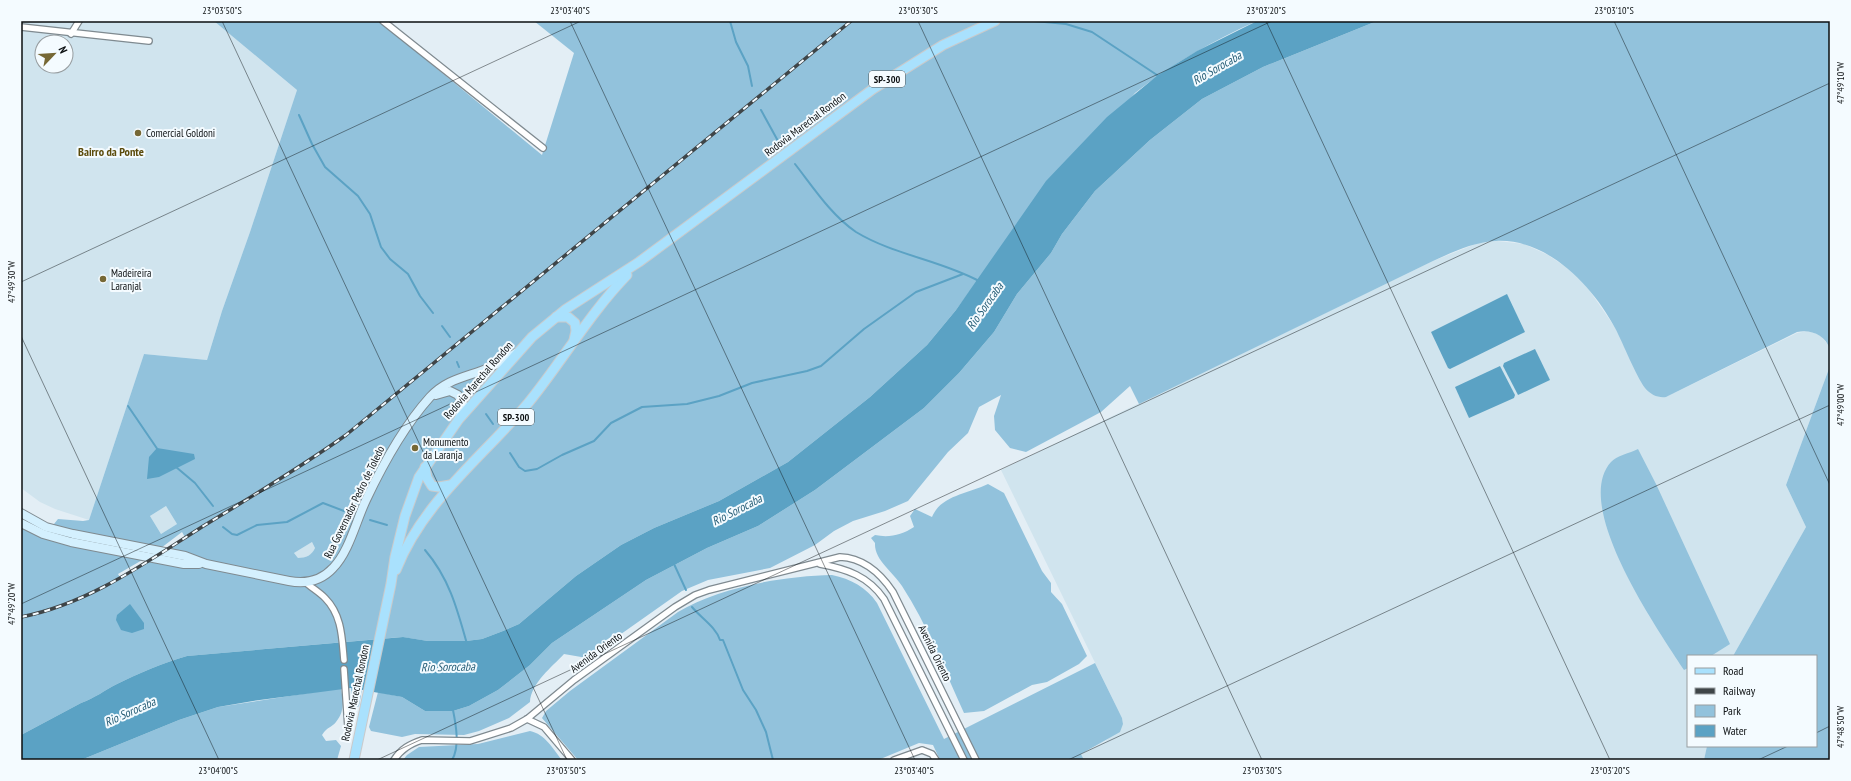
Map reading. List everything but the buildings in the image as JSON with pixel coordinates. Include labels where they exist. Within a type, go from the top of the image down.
[{"type":"main road","name":"Rodovia Marechal Rondon","points":[[354,760],[391,584],[395,557],[405,516],[413,491],[425,467],[459,419],[532,337],[556,317],[639,262],[873,89],[937,49],[994,21]]},
{"type":"main road","name":"Rodovia Marechal Rondon","points":[[391,584],[413,536],[450,485],[489,447],[517,415],[606,298],[639,262]]},
{"type":"main road","points":[[556,317],[568,317],[575,323],[576,331],[574,341]]},
{"type":"main road","name":"Rua Governador Pedro de Toledo","points":[[305,582],[328,573],[340,560],[366,500],[388,458],[413,419],[431,396],[450,381],[486,369],[518,352]]},
{"type":"main road","points":[[431,396],[450,391],[458,395],[463,404],[459,419]]},
{"type":"main road","points":[[425,467],[427,478],[432,486],[439,487],[450,485]]},
{"type":"main road","points":[[21,513],[39,524],[54,529],[185,556],[206,564]]},
{"type":"main road","points":[[21,523],[43,534],[71,542],[184,564],[206,564],[305,582]]},
{"type":"street","points":[[21,27],[71,34],[78,21]]},
{"type":"street","points":[[383,21],[543,148]]},
{"type":"street","points":[[74,34],[148,41]]},
{"type":"street","name":"Avenida Oriento","points":[[394,760],[403,749],[422,740],[439,742],[475,740],[498,734],[527,720],[574,680],[689,598],[709,590],[840,557],[854,559],[868,566],[886,581],[898,602],[976,760]]},
{"type":"street","name":"Avenida Oriento","points":[[818,563],[855,573],[872,583],[878,589],[964,760]]},
{"type":"street","points":[[305,582],[321,594],[337,614],[342,634],[344,660]]},
{"type":"street","points":[[344,669],[348,728]]},
{"type":"street","points":[[527,720],[544,727],[572,760]]},
{"type":"street","points":[[894,760],[922,750],[932,754],[936,760]]},
{"type":"shaded area","points":[[21,21],[214,21],[297,90],[222,311],[207,360],[144,354],[89,520],[55,509],[40,502],[21,488]]},
{"type":"shaded area","points":[[1497,241],[1524,244],[1548,255],[1573,272],[1585,284],[1614,326],[1645,387],[1661,397],[1666,397],[1797,333],[1808,331],[1817,334],[1822,337],[1829,346],[1830,366],[1786,485],[1806,527],[1734,655],[1687,655],[1687,747],[1707,747],[1704,760],[1084,760],[1081,754],[1106,741],[1123,724],[1122,718],[1001,470],[1433,261],[1478,243]]},
{"type":"shaded area","points":[[166,506],[177,524],[161,534],[150,516]]},
{"type":"shaded area","points":[[312,542],[315,548],[313,553],[304,558],[298,558],[294,553]]},
{"type":"green space","points":[[214,21],[379,21],[542,155],[574,53],[534,21],[1257,21],[1194,53],[1149,82],[1135,93],[978,280],[956,310],[927,345],[870,397],[788,462],[719,501],[654,528],[621,545],[576,576],[519,624],[482,639],[466,641],[428,641],[402,637],[187,656],[160,665],[125,680],[21,735],[21,527],[65,545],[144,559],[118,574],[121,579],[186,539],[182,532],[161,548],[55,527],[54,524],[58,519],[89,520],[144,354],[207,360],[222,311],[297,90]],"holes":[[[166,506],[177,524],[161,534],[150,516]],[[312,542],[315,548],[312,553],[306,557],[298,558],[294,553]]]},
{"type":"green space","points":[[1377,21],[1830,21],[1830,349],[1825,340],[1817,334],[1807,331],[1797,332],[1666,397],[1660,397],[1652,394],[1645,388],[1606,312],[1581,281],[1566,268],[1550,256],[1533,247],[1515,242],[1496,241],[1479,243],[1433,261],[1139,404],[1130,386],[1101,412],[1026,452],[1010,448],[995,430],[994,416],[1001,395],[979,407],[968,433],[948,452],[908,501],[885,511],[853,521],[834,531],[815,545],[770,568],[708,580],[682,591],[587,658],[564,654],[538,682],[531,695],[530,702],[509,718],[479,731],[464,735],[415,734],[402,737],[371,731],[369,727],[378,692],[402,697],[425,711],[453,711],[469,706],[498,690],[530,665],[552,643],[646,580],[707,548],[758,526],[815,490],[924,408],[959,373],[994,332],[1017,294],[1051,253],[1062,234],[1095,191],[1150,140],[1202,99],[1263,67]]},
{"type":"green space","points":[[1830,366],[1830,760],[1704,760],[1707,747],[1817,747],[1817,655],[1734,655],[1806,527],[1786,485]]},
{"type":"green space","points":[[1638,449],[1656,484],[1730,644],[1713,655],[1687,655],[1687,668],[1684,670],[1639,599],[1623,568],[1610,537],[1602,508],[1602,482],[1611,462],[1620,456]]},
{"type":"green space","points":[[988,484],[1004,493],[1042,571],[1051,583],[1051,592],[1062,604],[1087,656],[1079,664],[1047,682],[1032,685],[984,711],[964,713],[920,616],[902,586],[881,560],[875,543],[871,538],[875,535],[890,536],[905,532],[914,527],[910,516],[915,509],[932,517],[936,510],[948,500]]},
{"type":"green space","points":[[832,575],[858,584],[873,597],[944,739],[1095,663],[1122,718],[1123,724],[1120,732],[1081,754],[1084,760],[940,760],[933,745],[919,743],[878,760],[578,760],[542,718],[546,711],[570,691],[678,612],[694,603],[752,584],[793,578]]},
{"type":"green space","points":[[341,688],[343,702],[341,714],[336,722],[322,735],[326,741],[336,740],[341,746],[337,760],[81,760],[179,720],[218,707]]},
{"type":"green space","points":[[351,688],[362,689],[359,706],[356,708],[352,706]]},
{"type":"green space","points":[[530,731],[540,735],[562,760],[403,760],[407,755],[419,747],[478,744]]},
{"type":"water","name":"Rio Sorocaba","points":[[1257,21],[1377,21],[1263,67],[1202,99],[1150,140],[1095,191],[1062,234],[1051,253],[1017,294],[994,332],[959,373],[924,408],[815,490],[758,526],[707,548],[646,580],[552,643],[530,665],[498,690],[469,706],[453,711],[425,711],[402,697],[351,688],[253,701],[218,707],[179,720],[81,760],[21,760],[21,735],[125,680],[160,665],[187,656],[403,637],[428,641],[466,641],[482,639],[519,624],[576,576],[621,545],[654,528],[719,501],[788,462],[870,397],[927,345],[956,310],[1046,181],[1107,117],[1158,75],[1197,51]]},
{"type":"water","points":[[1507,294],[1525,332],[1450,369],[1448,368],[1431,332]]},
{"type":"water","points":[[1535,349],[1550,380],[1518,395],[1503,366],[1504,363]]},
{"type":"water","points":[[1500,366],[1515,395],[1514,398],[1469,418],[1455,387]]},
{"type":"water","points":[[157,448],[194,454],[195,459],[159,477],[147,479],[149,457]]},
{"type":"water","points":[[130,604],[144,623],[144,629],[132,633],[121,630],[116,620],[117,615]]},
{"type":"waterway","points":[[730,21],[736,42],[748,66],[752,86]]},
{"type":"waterway","points":[[1034,21],[1066,24],[1092,32],[1160,77]]},
{"type":"waterway","points":[[761,110],[778,141]]},
{"type":"waterway","points":[[299,115],[312,144],[325,167],[358,196],[370,214],[381,247],[390,259],[408,274],[420,296],[433,313]]},
{"type":"waterway","points":[[795,164],[830,209],[856,232],[871,240],[901,252],[949,268],[979,281]]},
{"type":"waterway","points":[[510,453],[519,467],[525,471],[537,469],[562,455],[594,441],[611,423],[642,407],[687,404],[719,396],[752,383],[807,371],[821,366],[864,329],[916,292],[963,274]]},
{"type":"waterway","points":[[442,326],[450,337]]},
{"type":"waterway","points":[[457,362],[459,367]]},
{"type":"waterway","points":[[128,406],[158,450]]},
{"type":"waterway","points":[[486,414],[493,424]]},
{"type":"waterway","points":[[176,467],[195,483],[213,506]]},
{"type":"waterway","points":[[223,527],[232,534],[237,535],[257,525],[287,522],[323,503],[344,511]]},
{"type":"waterway","points":[[370,520],[387,525]]},
{"type":"waterway","points":[[425,550],[440,571],[451,594],[467,644]]},
{"type":"waterway","points":[[674,564],[686,590]]},
{"type":"waterway","points":[[692,607],[712,627],[720,640],[723,640],[743,690],[756,710],[766,732],[773,760]]},
{"type":"waterway","points":[[452,760],[457,742],[453,710]]},
{"type":"railway","points":[[21,617],[46,611],[70,602],[117,580],[277,481],[346,435],[851,21]]},
{"type":"place","name":"Comercial Goldoni","points":[[138,133]]},
{"type":"place","name":"Madeireira Laranjal","points":[[103,279]]},
{"type":"place","name":"Monumento da Laranja","points":[[415,448]]},
{"type":"district","name":"Bairro da Ponte","points":[[111,152]]}]
